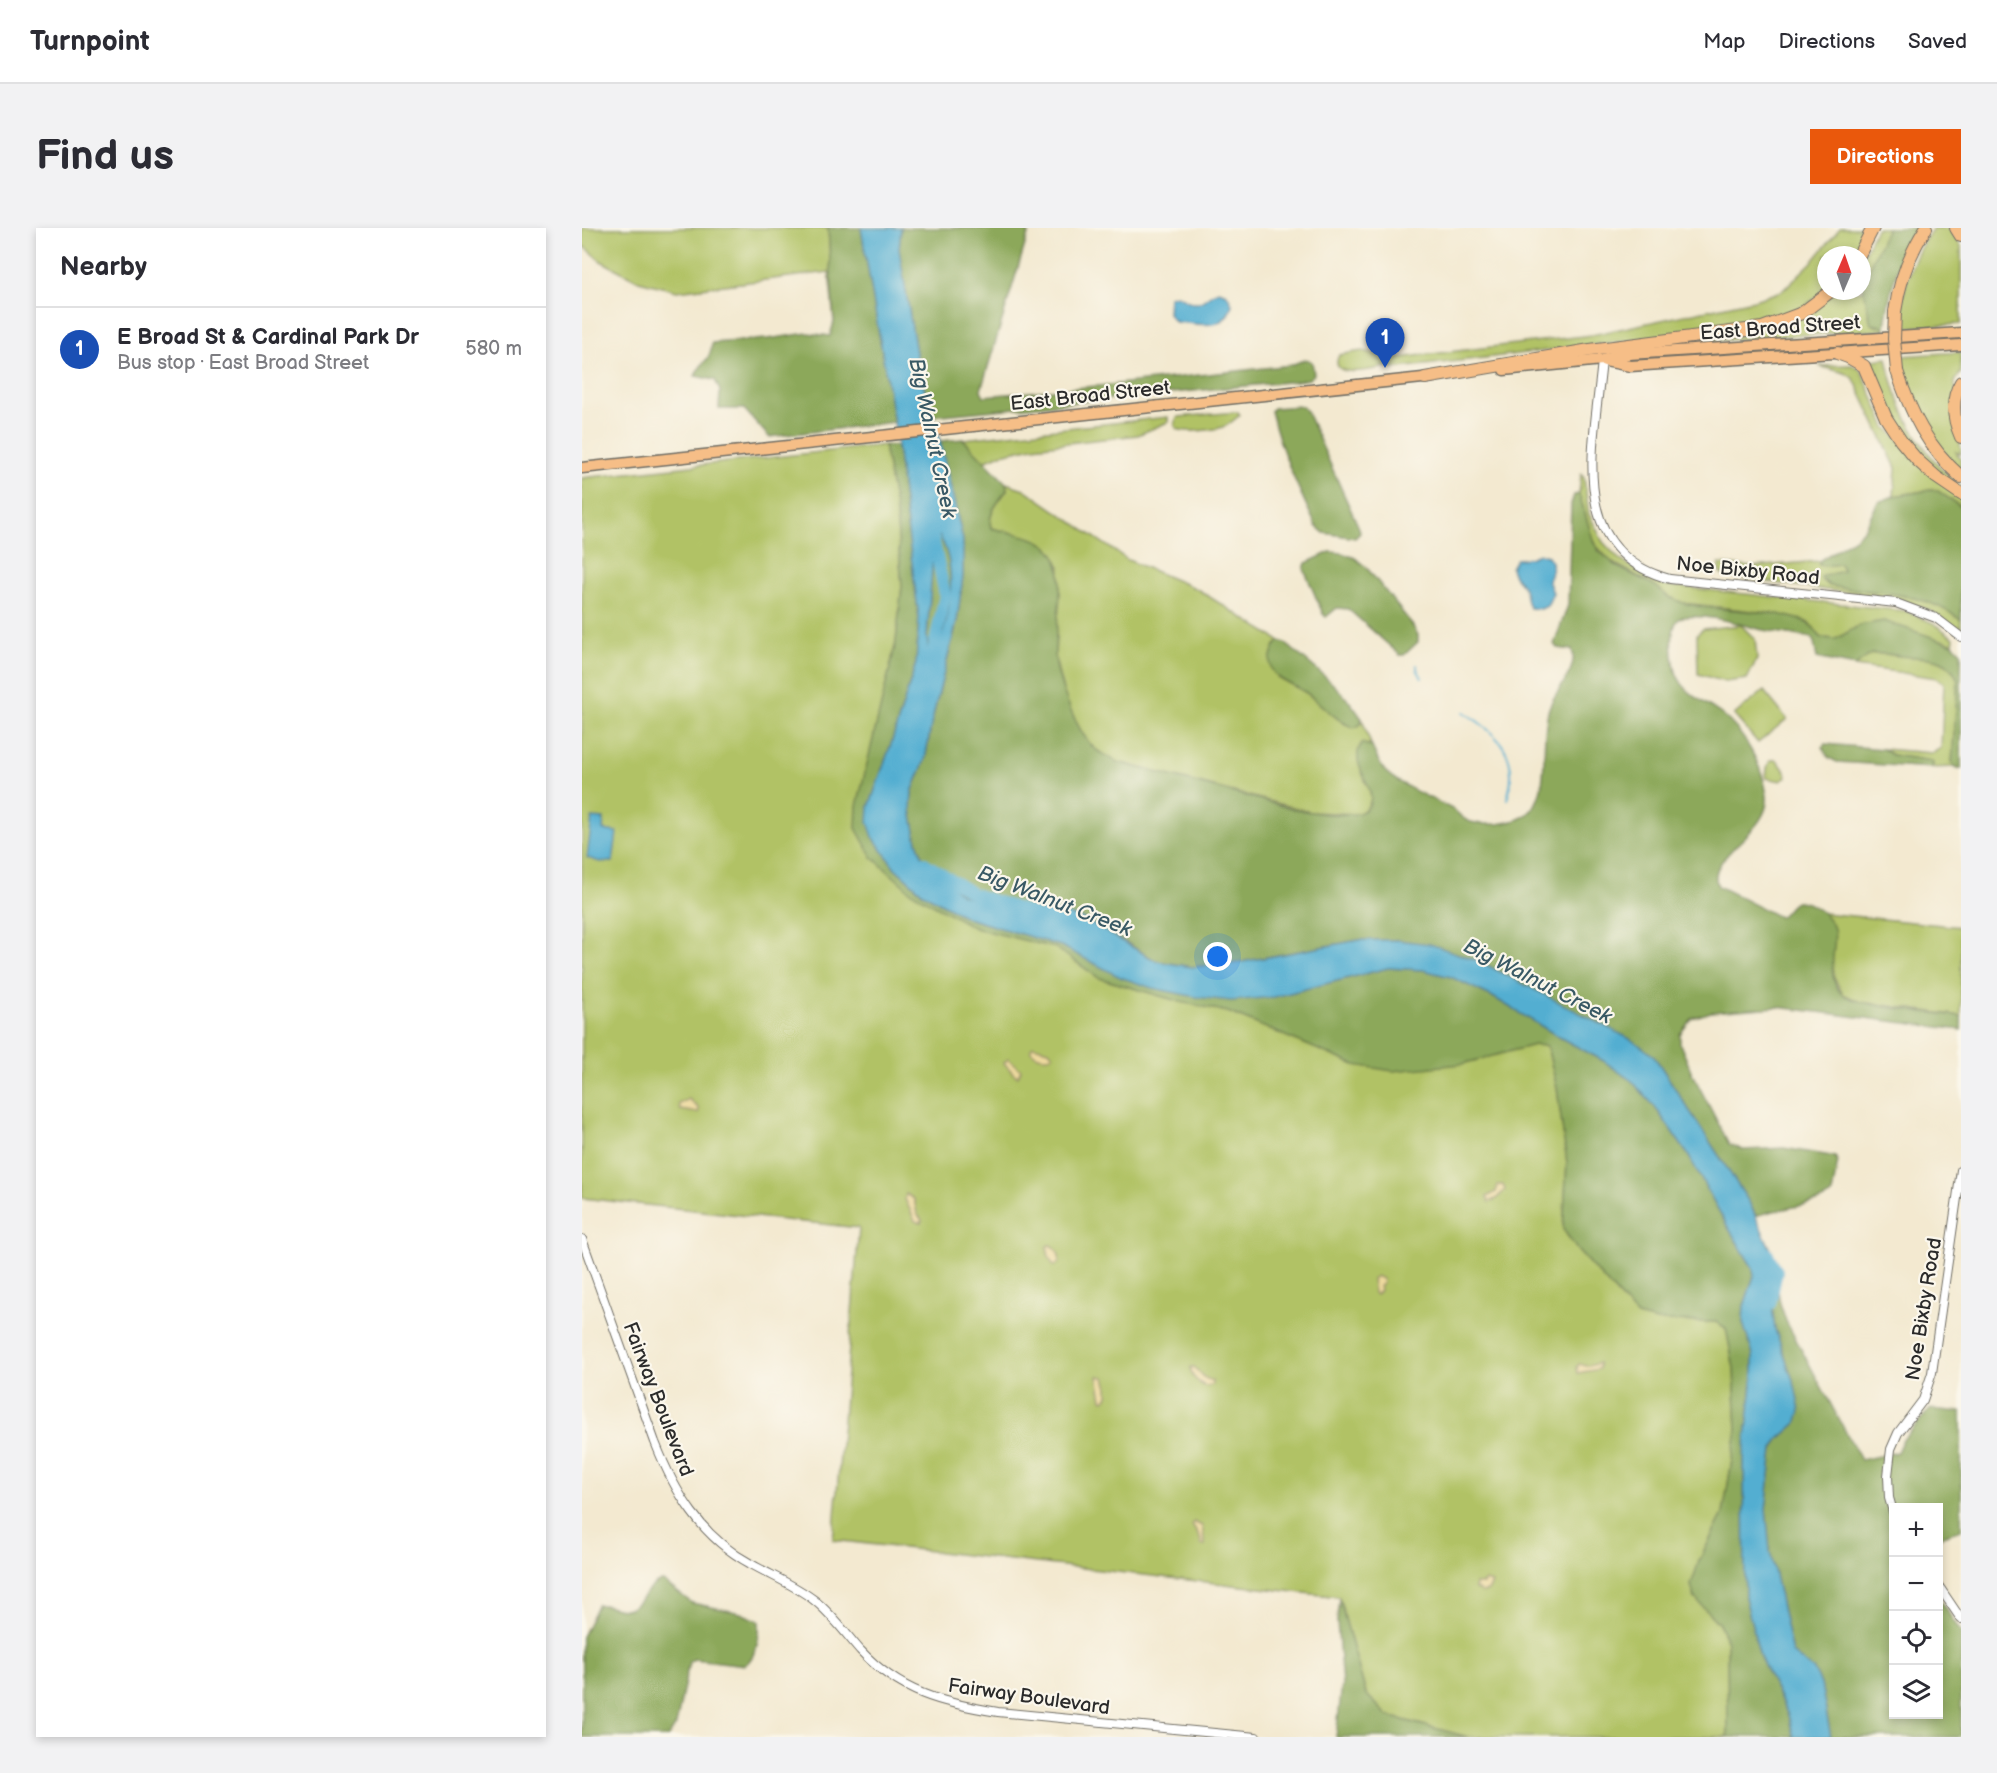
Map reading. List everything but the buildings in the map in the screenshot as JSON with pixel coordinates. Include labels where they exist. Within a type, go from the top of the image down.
[{"type":"highway","points":[[1864,246],[1873,228]]},
{"type":"highway","points":[[1926,228],[1913,249],[1904,272],[1895,312],[1894,339],[1897,371],[1906,401],[1921,430],[1943,459],[1961,477]]},
{"type":"highway","points":[[1956,228],[1961,236]]},
{"type":"highway","points":[[1425,378],[1590,350],[1762,328],[1802,313],[1819,300]]},
{"type":"highway","points":[[1837,353],[1864,366],[1886,418],[1901,441],[1936,477],[1961,494]]},
{"type":"highway","points":[[1961,382],[1955,398],[1954,411],[1961,437]]},
{"type":"main road","name":"East Broad Street","points":[[582,468],[1602,360],[1629,354],[1961,333]]},
{"type":"main road","name":"East Broad Street","points":[[1602,360],[1630,366],[1961,345]]},
{"type":"street","name":"Noe Bixby Road","points":[[1602,360],[1592,468],[1593,490],[1604,530],[1610,541],[1629,560],[1641,569],[1670,579],[1896,603],[1920,610],[1936,618],[1961,637]]},
{"type":"street","name":"Noe Bixby Road","points":[[1890,1503],[1889,1456],[1898,1433],[1923,1400],[1932,1373],[1961,1170]]},
{"type":"street","name":"Fairway Boulevard","points":[[582,1239],[663,1461],[684,1503],[696,1520],[724,1547],[749,1564],[803,1592],[825,1609],[862,1653],[883,1671],[904,1686],[923,1695],[960,1706],[1006,1713],[1256,1737]]},
{"type":"street","points":[[1943,1593],[1961,1619]]},
{"type":"green space","points":[[582,228],[828,228],[834,322],[829,272],[677,291],[639,281],[601,261],[582,245]]},
{"type":"green space","points":[[828,228],[861,228],[894,422],[769,437],[744,409],[719,409],[720,391],[715,380],[695,376],[709,355],[712,343],[808,333],[830,336],[834,322]]},
{"type":"green space","points":[[901,228],[1030,228],[981,390],[984,396],[1291,365],[1306,359],[1312,362],[1314,374],[1309,379],[1298,381],[933,416],[919,371],[899,249]]},
{"type":"green space","points":[[1840,228],[1868,228],[1859,246],[1825,246]]},
{"type":"green space","points":[[1876,228],[1887,228],[1871,263],[1871,246],[1868,246]]},
{"type":"green space","points":[[1887,228],[1916,228],[1895,276],[1885,327],[1871,324],[1866,300],[1871,300],[1871,263]]},
{"type":"green space","points":[[1933,228],[1949,228],[1961,246],[1961,324],[1900,328],[1902,302],[1913,263]]},
{"type":"green space","points":[[1817,256],[1817,297],[1803,307],[1753,326],[1392,369],[1391,366],[1366,371],[1347,371],[1340,368],[1337,363],[1339,355],[1362,351],[1398,358],[1592,335],[1754,300],[1782,291]]},
{"type":"green space","points":[[1817,300],[1869,300],[1875,326],[1885,327],[1885,330],[1709,341],[1709,338],[1743,335]]},
{"type":"green space","points":[[1961,352],[1961,372],[1955,382],[1961,454],[1956,452],[1961,459],[1961,471],[1939,446],[1922,418],[1909,388],[1901,356]]},
{"type":"green space","points":[[1887,358],[1897,395],[1912,428],[1933,459],[1960,486],[1959,488],[1930,467],[1898,430],[1866,361]]},
{"type":"green space","points":[[1852,365],[1861,370],[1886,427],[1961,498],[1961,507],[1938,491],[1930,490],[1894,496],[1896,468],[1854,379],[1845,373],[1819,366]]},
{"type":"green space","points":[[1301,406],[1306,410],[1359,528],[1360,533],[1355,538],[1324,533],[1316,526],[1290,470],[1271,411],[1273,408]]},
{"type":"green space","points":[[1238,412],[1240,415],[1231,423],[1215,429],[1182,430],[1176,428],[1175,424],[1178,417]]},
{"type":"green space","points":[[1168,417],[1168,422],[1138,435],[1033,447],[1001,454],[984,461],[963,439]]},
{"type":"green space","points":[[963,439],[1006,483],[1007,490],[992,512],[991,528],[1038,541],[1051,550],[1057,559],[1060,571],[1060,599],[1055,642],[1056,664],[1074,716],[1093,747],[1117,762],[1296,810],[1355,814],[1365,810],[1370,803],[1371,795],[1358,761],[1358,752],[1362,743],[1372,747],[1381,765],[1391,776],[1452,809],[1468,821],[1487,824],[1506,823],[1529,813],[1539,796],[1542,784],[1546,719],[1549,708],[1572,665],[1572,650],[1557,648],[1554,644],[1568,605],[1571,504],[1574,495],[1579,494],[1594,543],[1599,551],[1618,567],[1683,603],[1778,614],[1802,620],[1813,627],[1821,638],[1836,639],[1860,625],[1884,621],[1953,644],[1961,652],[1961,769],[1954,767],[1952,763],[1958,681],[1954,672],[1941,661],[1871,654],[1855,666],[1817,658],[1813,638],[1693,616],[1678,620],[1672,645],[1674,665],[1679,679],[1692,694],[1721,714],[1737,730],[1751,750],[1765,784],[1766,809],[1750,832],[1720,864],[1716,875],[1718,886],[1779,917],[1796,902],[1813,906],[1829,919],[1834,929],[1834,981],[1844,995],[1882,1006],[1961,1016],[1961,1030],[1777,1007],[1711,1012],[1692,1018],[1680,1034],[1680,1044],[1692,1073],[1729,1144],[1743,1150],[1784,1148],[1831,1156],[1838,1161],[1832,1194],[1808,1204],[1756,1216],[1654,1056],[1397,940],[1359,940],[1231,964],[1192,967],[1156,961],[1122,940],[961,894],[923,858],[917,842],[911,810],[912,792],[925,760],[932,720],[957,622],[963,576],[963,540],[940,441]]},
{"type":"green space","points":[[884,445],[896,512],[902,586],[896,642],[975,928],[1056,948],[1099,978],[1181,1002],[1228,1012],[1355,1065],[1461,1064],[1534,1045],[1547,1046],[1557,1088],[1567,1163],[1563,1229],[1578,1251],[1637,1316],[1657,1321],[1716,1322],[1726,1328],[1734,1368],[1737,1430],[1723,1514],[1699,1561],[1694,1597],[1720,1625],[1727,1642],[1728,1733],[1726,1737],[1468,1737],[1388,1716],[1366,1694],[1339,1597],[833,1540],[859,1228],[582,1198],[582,478]]},
{"type":"green space","points":[[884,445],[897,446],[919,618],[916,663],[869,807],[873,837],[895,868],[922,893],[967,918],[1061,946],[1090,960],[1274,997],[1388,968],[1423,970],[1451,977],[1493,997],[1602,1060],[1632,1081],[1655,1107],[1687,1153],[1753,1268],[1754,1276],[1744,1306],[1743,1323],[1753,1355],[1753,1376],[1744,1456],[1745,1597],[1760,1657],[1788,1715],[1794,1737],[1726,1737],[1728,1733],[1727,1642],[1720,1625],[1694,1597],[1691,1585],[1699,1561],[1723,1514],[1737,1430],[1734,1368],[1726,1328],[1716,1322],[1657,1321],[1637,1316],[1578,1251],[1563,1229],[1567,1163],[1557,1088],[1547,1046],[1534,1045],[1462,1064],[1393,1071],[1355,1065],[1228,1012],[1181,1002],[1099,978],[1056,948],[975,928],[911,892],[872,857],[856,828],[857,806],[896,642],[902,586],[896,512]]},
{"type":"green space","points":[[1581,474],[1584,478],[1589,514],[1603,542],[1620,560],[1662,585],[1906,611],[1933,623],[1954,638],[1953,644],[1944,640],[1844,635],[1836,639],[1821,638],[1807,622],[1778,614],[1683,603],[1667,596],[1656,586],[1610,561],[1594,543],[1579,494]]},
{"type":"green space","points":[[1006,483],[1024,489],[1128,560],[1197,589],[1280,641],[1275,645],[1277,677],[1305,692],[1345,724],[1360,725],[1362,719],[1372,747],[1369,744],[1365,781],[1370,790],[1371,801],[1366,809],[1358,814],[1311,812],[1117,762],[1093,747],[1078,727],[1068,704],[1055,655],[1060,566],[1041,542],[991,528],[992,512],[1007,490]]},
{"type":"green space","points":[[1930,490],[1938,491],[1961,507],[1961,620],[1946,610],[1915,598],[1830,586],[1820,577],[1843,571],[1840,564],[1825,566],[1819,565],[1819,561],[1855,538],[1864,529],[1878,502],[1894,496]]},
{"type":"green space","points":[[940,535],[950,566],[950,600],[942,633],[929,663],[927,637],[934,540]]},
{"type":"green space","points":[[1330,552],[1342,553],[1355,558],[1367,568],[1411,623],[1418,635],[1418,642],[1404,655],[1400,655],[1348,609],[1337,608],[1326,617],[1323,614],[1304,569],[1306,563]]},
{"type":"green space","points":[[1819,561],[1819,565],[1841,564],[1843,572],[1823,575],[1822,581],[1830,586],[1898,595],[1931,603],[1961,620],[1961,631],[1929,610],[1900,600],[1724,576],[1719,571],[1719,564],[1752,567]]},
{"type":"green space","points":[[1741,625],[1755,639],[1757,659],[1747,679],[1725,682],[1698,674],[1697,634],[1703,629]]},
{"type":"green space","points":[[1280,641],[1316,669],[1346,697],[1362,719],[1360,725],[1354,728],[1342,721],[1308,694],[1275,674],[1270,661],[1274,648]]},
{"type":"green space","points":[[1876,653],[1936,659],[1949,666],[1954,673],[1958,681],[1952,763],[1954,767],[1932,768],[1931,761],[1892,755],[1883,749],[1933,753],[1941,748],[1944,683],[1937,678],[1855,666],[1866,656]]},
{"type":"green space","points":[[1764,691],[1787,719],[1758,743],[1734,715]]},
{"type":"green space","points":[[1825,744],[1883,749],[1892,755],[1931,761],[1933,764],[1932,768],[1837,762],[1829,758],[1822,747]]},
{"type":"green space","points":[[1770,760],[1777,760],[1786,772],[1786,777],[1781,781],[1766,778]]},
{"type":"green space","points":[[1823,913],[1961,927],[1961,1016],[1861,1002],[1843,994],[1834,978],[1832,925]]},
{"type":"green space","points":[[1775,1272],[1780,1303],[1786,1321],[1861,1460],[1897,1452],[1902,1441],[1930,1409],[1961,1412],[1961,1530],[1943,1536],[1943,1503],[1889,1503],[1889,1719],[1943,1719],[1943,1605],[1961,1632],[1961,1737],[1831,1737],[1821,1684],[1814,1670],[1792,1653],[1770,1552],[1766,1509],[1773,1449],[1779,1439],[1796,1424],[1795,1386],[1775,1329],[1772,1306]]},
{"type":"green space","points":[[663,1581],[692,1603],[741,1613],[759,1621],[755,1651],[745,1665],[694,1659],[689,1662],[676,1725],[668,1737],[582,1737],[582,1637],[597,1605],[630,1608],[639,1602],[653,1585]]},
{"type":"green space","points":[[1339,1597],[1366,1694],[1388,1716],[1468,1737],[1336,1737],[1342,1684],[1337,1622]]},
{"type":"sand","points":[[1033,1046],[1049,1050],[1053,1055],[1045,1057],[1036,1055],[1031,1051]]},
{"type":"sand","points":[[1008,1059],[1021,1070],[1018,1076],[1004,1063]]},
{"type":"sand","points":[[689,1099],[699,1109],[698,1113],[680,1110],[679,1104]]},
{"type":"sand","points":[[1498,1185],[1503,1185],[1505,1190],[1489,1202],[1487,1197],[1496,1192]]},
{"type":"sand","points":[[906,1194],[914,1199],[921,1223],[915,1221],[905,1199]]},
{"type":"sand","points":[[1050,1245],[1059,1256],[1059,1262],[1054,1266],[1049,1257],[1047,1246]]},
{"type":"sand","points":[[1376,1276],[1382,1279],[1383,1283],[1379,1286],[1380,1290],[1376,1295],[1372,1279]]},
{"type":"sand","points":[[1599,1363],[1599,1369],[1578,1373],[1579,1364],[1589,1366]]},
{"type":"sand","points":[[1191,1367],[1212,1381],[1212,1385],[1205,1386],[1197,1381]]},
{"type":"sand","points":[[1098,1376],[1105,1377],[1108,1388],[1108,1396],[1104,1400],[1102,1399]]},
{"type":"sand","points":[[1194,1522],[1202,1526],[1205,1545],[1202,1545],[1192,1525]]},
{"type":"sand","points":[[1485,1581],[1492,1583],[1488,1591],[1482,1592],[1475,1589],[1475,1584],[1483,1584]]},
{"type":"water","points":[[861,228],[901,228],[899,249],[919,371],[940,441],[963,540],[963,576],[957,621],[932,720],[925,760],[912,792],[911,810],[917,842],[923,858],[961,894],[1015,909],[1056,911],[1086,920],[1156,961],[1192,967],[1231,964],[1359,940],[1397,940],[1430,944],[1479,961],[1634,1041],[1654,1056],[1749,1202],[1773,1254],[1775,1272],[1772,1306],[1775,1329],[1795,1386],[1800,1411],[1796,1424],[1779,1439],[1773,1449],[1766,1509],[1770,1552],[1792,1653],[1814,1670],[1821,1684],[1831,1737],[1794,1737],[1788,1715],[1760,1657],[1745,1597],[1744,1456],[1753,1376],[1753,1355],[1743,1323],[1744,1306],[1754,1276],[1753,1268],[1687,1153],[1655,1107],[1632,1081],[1602,1060],[1493,997],[1451,977],[1423,970],[1388,968],[1274,997],[1231,1001],[1196,997],[1152,988],[1120,977],[1061,946],[967,918],[923,893],[895,868],[873,837],[868,822],[869,807],[916,663],[919,618],[894,422]],"holes":[[[939,536],[949,565],[950,599],[937,649],[930,662],[927,637],[934,541]]]},
{"type":"water","points":[[1219,291],[1227,294],[1232,304],[1223,320],[1217,323],[1201,325],[1175,322],[1168,314],[1169,297],[1176,295],[1198,303]]},
{"type":"water","points":[[1539,554],[1548,556],[1551,562],[1548,580],[1553,593],[1547,606],[1541,609],[1530,608],[1523,586],[1513,575],[1511,568],[1516,559]]},
{"type":"water","points":[[592,818],[604,819],[603,830],[617,832],[613,862],[600,862],[587,858]]},
{"type":"waterway","name":"Big Walnut Creek","points":[[928,675],[945,595],[931,527]]},
{"type":"waterway","points":[[1417,665],[1422,678]]},
{"type":"waterway","points":[[1464,712],[1487,729],[1504,747],[1511,770],[1511,784],[1507,799]]},
{"type":"waterway","name":"Big Walnut Creek","points":[[923,862],[974,894],[1034,914]]},
{"type":"waterway","name":"Big Walnut Creek","points":[[1767,1253],[1777,1271],[1770,1304]]},
{"type":"place","name":"E Broad St & Cardinal Park Dr","points":[[1385,368]]}]
